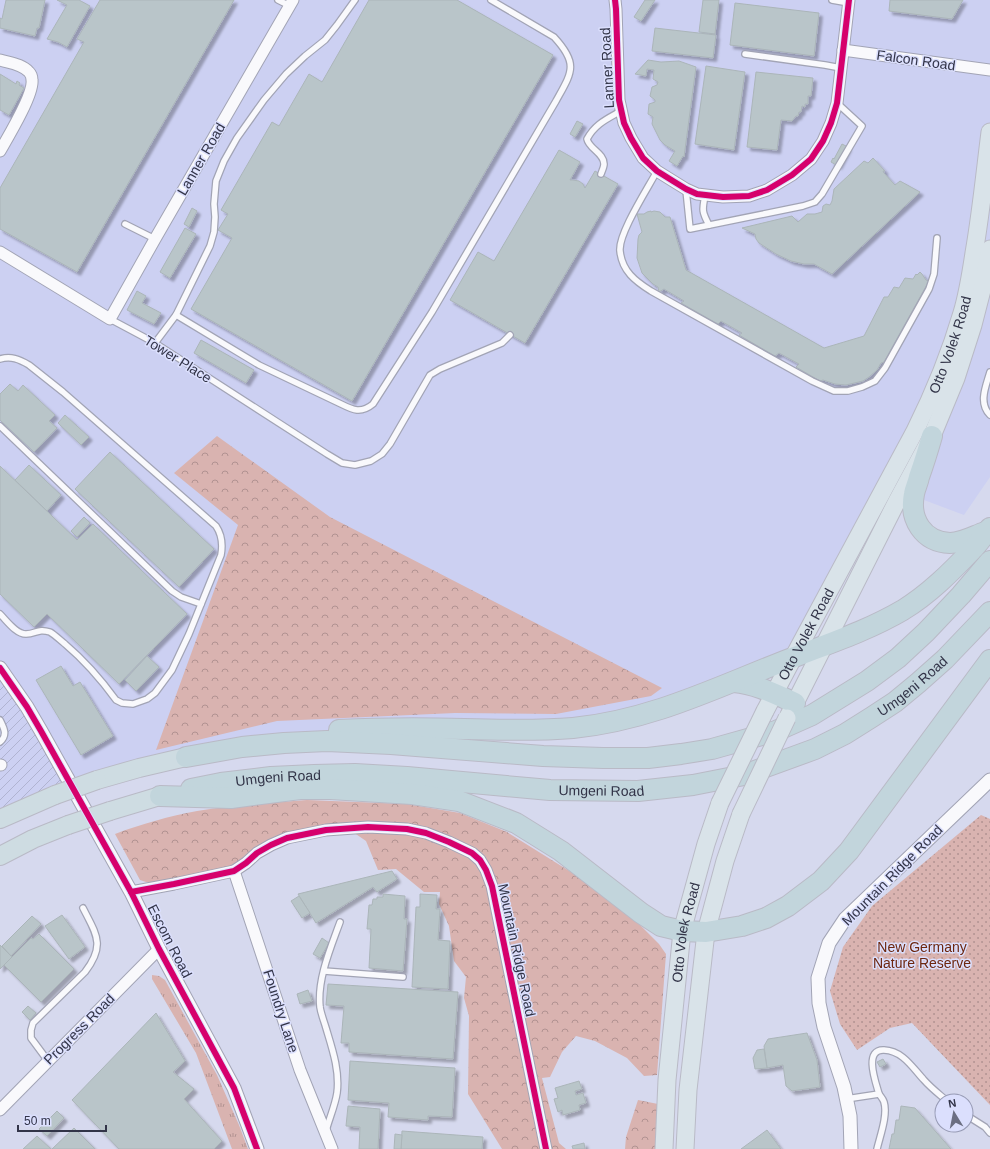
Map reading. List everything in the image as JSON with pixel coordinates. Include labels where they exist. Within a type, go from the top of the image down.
[{"type":"highway","points":[[932,436],[914,495],[913,511],[918,524],[924,533],[932,539],[950,543],[961,542],[988,530]]},
{"type":"highway","points":[[0,819],[55,795],[97,780],[186,757],[214,746],[339,730],[388,728],[532,730],[586,726],[624,719],[674,706],[865,630],[903,609],[938,584],[974,549],[988,530]]},
{"type":"highway","name":"Umgeni Road","points":[[186,757],[242,747],[326,741],[392,744],[544,756],[603,758],[648,758],[712,749],[776,731],[812,715],[867,681],[898,658],[926,632],[961,595],[990,561]]},
{"type":"highway","name":"Umgeni Road","points":[[160,796],[221,783],[314,774],[355,774],[407,777],[550,790],[638,791],[693,785],[744,775],[815,749],[845,734],[895,702],[944,659],[990,612]]},
{"type":"highway","points":[[0,856],[33,839],[68,825],[160,796],[231,798],[300,789],[330,788],[412,794],[459,801],[516,823],[562,851],[641,913],[661,926],[682,931],[706,932],[742,926],[766,918],[788,906],[821,881],[849,852],[990,660]]},
{"type":"highway","points":[[734,682],[751,685],[775,694],[791,710]]},
{"type":"main road","name":"Otto Volek Road","points":[[664,1149],[667,1080],[682,931],[706,844],[720,803],[765,711],[915,431],[932,397],[944,368],[963,312],[970,282],[990,132]]},
{"type":"main road","name":"Otto Volek Road","points":[[685,1149],[688,1090],[706,932],[725,861],[741,814],[791,710],[896,503],[932,436],[956,378],[973,325],[990,249]]},
{"type":"street","name":"Lanner Road","points":[[615,0],[619,100],[624,123],[631,138],[643,158],[658,171],[686,189],[705,196],[724,197],[749,196],[767,190],[792,176],[811,159],[823,141],[832,122],[837,103],[849,1]]},
{"type":"street","name":"Lanner Road","points":[[110,319],[292,3]]},
{"type":"street","name":"Falcon Road","points":[[843,50],[990,70]]},
{"type":"street","points":[[0,60],[24,67],[30,73],[32,78],[32,84],[24,106],[0,151]]},
{"type":"street","name":"Tower Place","points":[[0,252],[110,319]]},
{"type":"street","name":"Escom Road","points":[[0,668],[27,707],[131,892],[159,949],[234,1088],[257,1149]]},
{"type":"street","name":"Mountain Ridge Road","points":[[851,1149],[850,1116],[844,1087],[824,1027],[818,1003],[818,978],[829,943],[845,919],[990,780]]},
{"type":"street","name":"Mountain Ridge Road","points":[[131,892],[234,871],[266,848],[287,838],[326,830],[368,827],[407,829],[426,833],[472,853],[480,860],[486,870],[492,886],[546,1149]]},
{"type":"street","name":"Foundry Lane","points":[[234,871],[300,1070],[332,1149]]},
{"type":"street","name":"Progress Road","points":[[0,1110],[159,949]]},
{"type":"lane","points":[[278,0],[292,3]]},
{"type":"lane","points":[[155,343],[176,315],[212,239],[215,225],[214,204],[216,182],[224,161],[237,138],[264,100],[286,74],[325,40],[355,0]]},
{"type":"lane","points":[[176,315],[259,365],[354,410],[368,409],[373,404],[432,312],[556,101],[571,70],[569,57],[554,37],[491,0]]},
{"type":"lane","points":[[832,0],[849,1]]},
{"type":"lane","points":[[744,54],[841,68]]},
{"type":"lane","points":[[686,189],[690,229],[795,208],[815,202],[822,194],[862,126],[837,103]]},
{"type":"lane","points":[[601,174],[604,164],[602,159],[598,153],[591,148],[587,139],[592,130],[621,111]]},
{"type":"lane","points":[[658,171],[624,230],[620,250],[625,268],[636,282],[812,381],[834,391],[848,391],[862,387],[874,381],[885,368],[929,289],[934,274],[937,238]]},
{"type":"lane","points":[[705,196],[702,210],[709,225]]},
{"type":"lane","points":[[125,224],[155,239]]},
{"type":"lane","name":"Tower Place","points":[[110,319],[155,343],[326,454],[342,463],[355,464],[371,461],[382,454],[390,444],[430,375],[440,369],[502,343],[510,335]]},
{"type":"lane","points":[[0,359],[13,358],[29,365],[63,392],[216,526],[221,537],[222,547],[221,555],[189,634],[172,670],[152,697],[133,704],[122,703],[116,700],[90,667],[53,634],[43,630],[22,634],[0,614]]},
{"type":"lane","points":[[990,372],[983,396],[984,406],[990,415]]},
{"type":"lane","points":[[0,426],[172,591],[181,597],[201,604]]},
{"type":"lane","points":[[0,720],[4,727],[5,734],[4,738],[0,742]]},
{"type":"lane","points":[[48,1061],[31,1038],[31,1030],[33,1023],[85,972],[96,954],[98,944],[97,937],[83,908]]},
{"type":"lane","points":[[325,1134],[337,1093],[337,1080],[335,1064],[320,1007],[320,998],[324,971],[340,922]]},
{"type":"lane","points":[[324,971],[403,977]]},
{"type":"lane","points":[[877,1149],[885,1107],[879,1094],[872,1066],[874,1054],[880,1050],[887,1050],[897,1053],[905,1058],[939,1093]]},
{"type":"lane","points":[[846,1099],[879,1094]]},
{"type":"lane","points":[[974,1120],[985,1127],[990,1133]]},
{"type":"shaded area","points":[[0,0],[990,0],[990,477],[964,515],[884,485],[792,657],[598,723],[338,729],[282,735],[72,788],[0,669]]},
{"type":"shaded area","points":[[0,669],[72,788],[0,817]]},
{"type":"green space","points":[[217,436],[330,517],[662,688],[651,696],[556,714],[455,713],[277,721],[156,750],[238,525],[174,473]]},
{"type":"green space","points":[[307,800],[407,804],[460,813],[507,832],[587,882],[634,919],[659,944],[666,954],[657,1075],[644,1076],[627,1058],[595,1041],[576,1036],[562,1052],[550,1077],[542,1078],[559,1143],[566,1149],[502,1149],[468,1094],[469,1016],[464,998],[466,977],[454,961],[449,926],[439,904],[440,892],[424,892],[396,869],[378,870],[366,841],[347,828],[287,838],[246,863],[174,884],[146,882],[140,880],[115,834],[176,815],[197,811]]},
{"type":"green space","name":"New Germany Nature Reserve","points":[[981,815],[990,819],[990,1105],[912,1023],[890,1028],[857,1050],[840,1024],[830,991],[843,947],[872,906]]},
{"type":"green space","points":[[152,975],[159,976],[165,980],[217,1075],[248,1149],[232,1149],[196,1053],[152,979]]},
{"type":"green space","points":[[638,1100],[658,1104],[656,1149],[625,1149],[626,1137]]},
{"type":"building","points":[[6,0],[45,0],[39,28],[37,28],[35,36],[0,28],[0,18],[2,19]]},
{"type":"building","points":[[57,0],[79,0],[90,6],[67,47],[58,42],[47,39],[67,5]]},
{"type":"building","points":[[100,0],[234,0],[77,272],[0,229],[0,188],[84,42],[77,39]]},
{"type":"building","points":[[369,0],[457,0],[553,55],[352,401],[191,309],[232,238],[218,230],[228,214],[221,210],[272,122],[279,126],[309,74],[322,82]]},
{"type":"building","points":[[645,0],[655,0],[641,21],[634,17]]},
{"type":"building","points":[[703,0],[719,0],[715,34],[699,32]]},
{"type":"building","points":[[890,0],[963,0],[952,19],[889,11]]},
{"type":"building","points":[[735,3],[819,13],[814,56],[730,45]]},
{"type":"building","points":[[655,28],[716,35],[713,58],[652,51]]},
{"type":"building","points":[[648,60],[661,62],[679,61],[696,67],[684,157],[683,156],[677,166],[669,161],[675,151],[660,140],[652,124],[653,117],[648,114],[649,104],[655,102],[655,100],[650,96],[652,87],[657,85],[658,82],[653,79],[654,70],[647,69],[646,76],[635,74]]},
{"type":"building","points":[[706,66],[745,72],[734,150],[695,144]]},
{"type":"building","points":[[756,72],[813,78],[811,96],[808,96],[808,104],[805,104],[805,107],[802,106],[801,112],[799,112],[798,116],[796,116],[792,121],[781,120],[777,150],[747,147]]},
{"type":"building","points":[[0,74],[16,84],[17,81],[20,83],[19,85],[24,88],[9,115],[0,110]]},
{"type":"building","points":[[577,121],[583,124],[575,137],[570,134]]},
{"type":"building","points":[[842,144],[848,147],[838,166],[831,162]]},
{"type":"building","points":[[559,150],[580,162],[570,180],[579,181],[585,188],[595,171],[618,184],[525,343],[450,300],[478,252],[494,261]]},
{"type":"building","points":[[873,158],[895,185],[900,181],[920,192],[832,274],[814,264],[804,264],[791,261],[776,254],[759,243],[755,234],[742,228],[792,216],[798,222],[807,214],[822,212],[823,206],[826,204],[830,205],[834,189],[864,161],[868,163]]},
{"type":"building","points":[[192,208],[197,211],[189,227],[184,224]]},
{"type":"building","points":[[651,211],[660,212],[665,217],[670,217],[686,270],[824,348],[864,336],[884,297],[888,297],[894,287],[899,288],[905,278],[913,279],[916,274],[917,275],[920,272],[926,280],[929,281],[884,362],[881,363],[877,370],[863,381],[846,385],[835,384],[823,380],[820,381],[796,367],[799,364],[779,353],[775,356],[739,335],[742,333],[721,321],[718,324],[681,303],[684,301],[664,289],[659,292],[658,287],[642,273],[637,258],[638,239],[642,232],[637,214],[644,214]]},
{"type":"building","points":[[185,228],[196,234],[170,278],[160,272]]},
{"type":"building","points":[[137,291],[146,296],[142,303],[161,313],[154,324],[127,310]]},
{"type":"building","points":[[201,340],[254,370],[246,383],[194,353]]},
{"type":"building","points":[[10,384],[18,391],[23,385],[55,415],[49,421],[57,428],[34,452],[0,420],[0,394]]},
{"type":"building","points":[[65,415],[89,437],[81,445],[58,423]]},
{"type":"building","points":[[110,452],[214,549],[179,587],[75,489]]},
{"type":"building","points":[[29,465],[61,495],[47,511],[15,480]]},
{"type":"building","points":[[0,466],[77,540],[93,524],[187,614],[119,684],[47,614],[34,627],[0,594]]},
{"type":"building","points":[[84,517],[90,523],[77,537],[71,531]]},
{"type":"building","points":[[147,656],[159,667],[136,691],[125,680]]},
{"type":"building","points":[[61,666],[73,686],[80,682],[113,736],[81,755],[36,680]]},
{"type":"building","points":[[392,871],[397,879],[377,892],[373,887],[316,923],[298,894]]},
{"type":"building","points":[[383,894],[405,896],[404,919],[407,919],[403,971],[369,968],[371,929],[367,929],[369,905],[372,905],[373,899],[383,897]]},
{"type":"building","points":[[420,894],[437,895],[436,909],[440,909],[438,940],[450,941],[448,989],[412,987],[416,907],[420,907]]},
{"type":"building","points":[[299,896],[310,913],[302,918],[291,901]]},
{"type":"building","points":[[62,915],[85,947],[69,959],[45,926]]},
{"type":"building","points":[[32,916],[41,924],[11,956],[2,946]]},
{"type":"building","points":[[39,934],[74,969],[41,1002],[4,965],[31,938],[33,939]]},
{"type":"building","points":[[322,938],[329,943],[320,958],[313,954]]},
{"type":"building","points":[[0,945],[12,957],[0,969]]},
{"type":"building","points":[[328,984],[458,992],[453,1059],[349,1052],[349,1043],[341,1043],[344,1006],[326,1005]]},
{"type":"building","points":[[308,990],[312,1001],[300,1004],[297,994]]},
{"type":"building","points":[[28,1006],[36,1013],[30,1020],[22,1012]]},
{"type":"building","points":[[156,1013],[185,1061],[173,1072],[194,1089],[184,1099],[222,1141],[214,1149],[119,1149],[72,1100]]},
{"type":"building","points":[[807,1033],[817,1060],[820,1087],[792,1091],[786,1086],[783,1065],[767,1068],[764,1046],[768,1039]]},
{"type":"building","points":[[764,1049],[767,1068],[755,1069],[753,1058],[757,1050]]},
{"type":"building","points":[[883,1059],[886,1064],[880,1067],[877,1062]]},
{"type":"building","points":[[350,1061],[455,1068],[452,1117],[428,1116],[428,1120],[388,1117],[389,1103],[348,1100]]},
{"type":"building","points":[[579,1081],[582,1089],[575,1091],[576,1095],[583,1093],[586,1103],[579,1105],[580,1110],[563,1115],[562,1110],[558,1112],[554,1099],[558,1098],[555,1088]]},
{"type":"building","points":[[348,1106],[380,1109],[378,1149],[359,1149],[360,1127],[346,1126]]},
{"type":"building","points":[[901,1106],[915,1108],[934,1130],[934,1133],[937,1133],[951,1149],[889,1149],[892,1134],[894,1134],[896,1120],[899,1120]]},
{"type":"building","points":[[57,1111],[64,1118],[47,1136],[39,1129]]},
{"type":"building","points":[[74,1128],[95,1149],[52,1149]]},
{"type":"building","points":[[767,1130],[781,1149],[741,1149]]},
{"type":"building","points":[[402,1131],[483,1137],[482,1149],[401,1149]]},
{"type":"building","points":[[395,1134],[402,1135],[401,1149],[394,1149]]},
{"type":"building","points":[[37,1136],[51,1149],[23,1149]]},
{"type":"building","points":[[584,1143],[585,1149],[573,1149],[572,1146]]},
{"type":"cycle path","points":[[615,0],[619,100],[624,123],[631,138],[643,158],[657,171],[697,194],[723,197],[749,196],[767,190],[792,175],[811,159],[823,141],[831,123],[837,103],[849,0]]},
{"type":"cycle path","points":[[0,668],[27,707],[131,892],[159,949],[234,1088],[257,1149]]},
{"type":"cycle path","points":[[131,892],[234,871],[257,853],[271,845],[287,838],[326,830],[368,827],[407,829],[426,833],[472,853],[480,860],[486,870],[492,886],[546,1149]]}]
